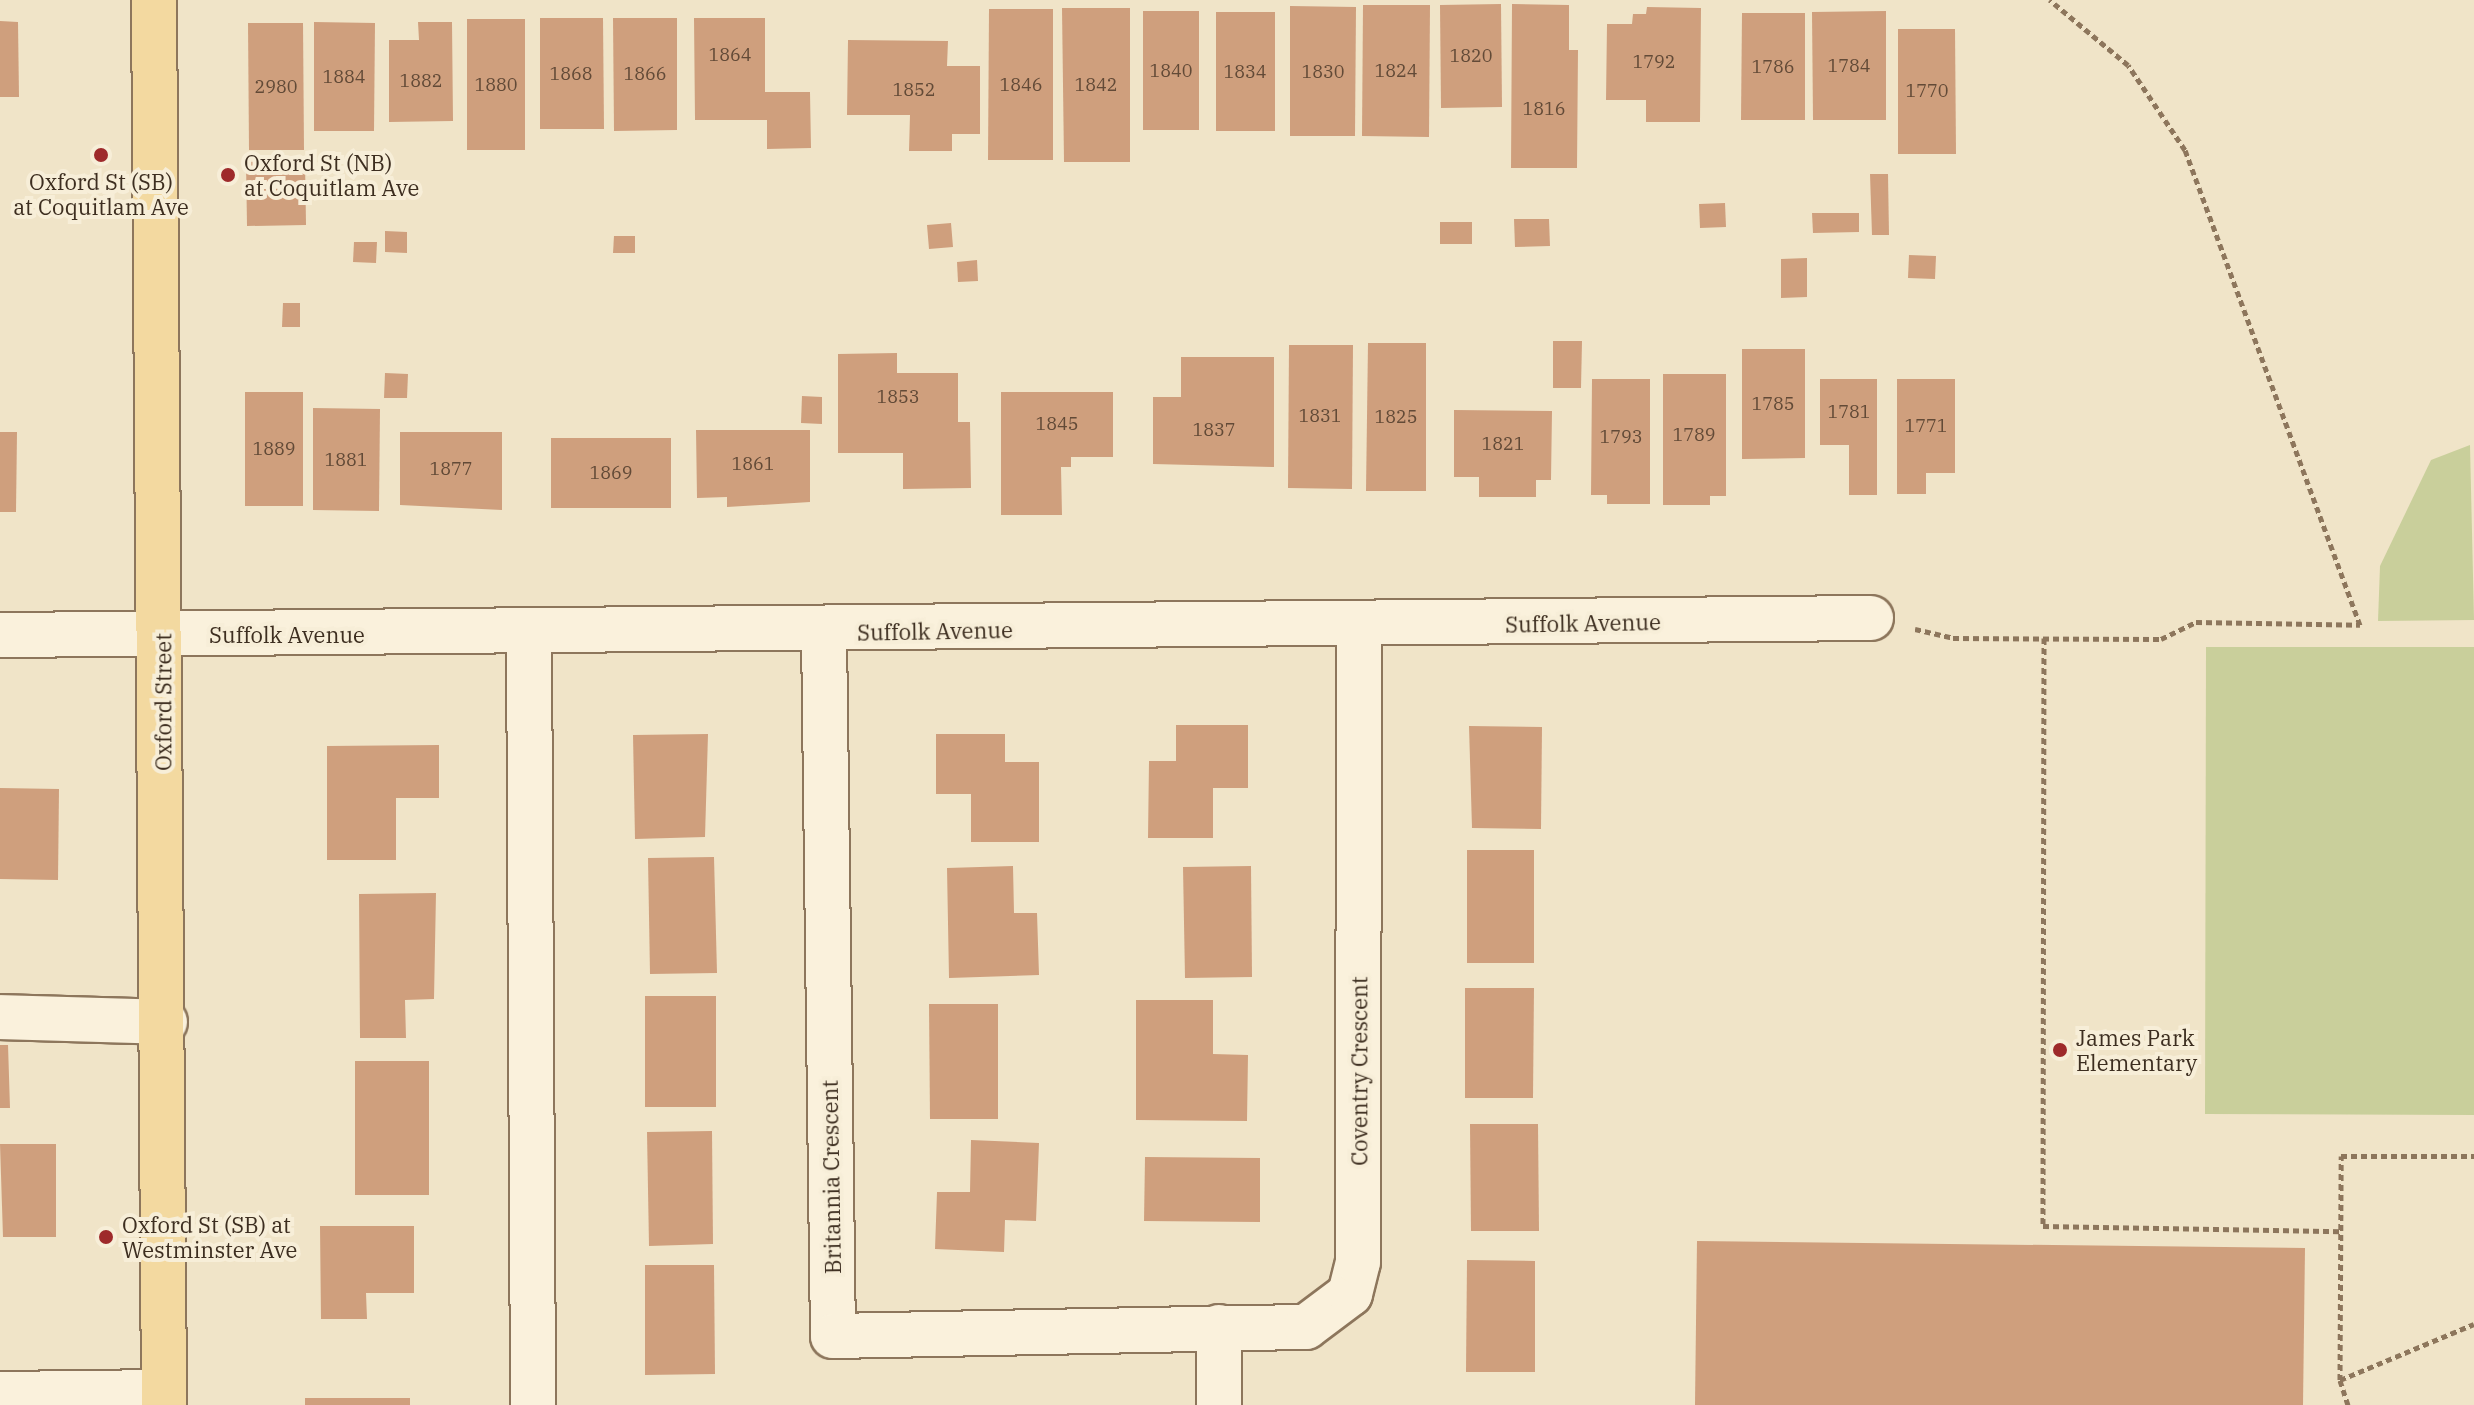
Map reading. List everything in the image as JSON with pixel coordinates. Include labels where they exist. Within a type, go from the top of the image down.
[{"type":"main road","name":"Oxford Street","points":[[154,0],[163,637],[164,1398]]},
{"type":"street","name":"Suffolk Avenue","points":[[0,635],[163,637],[824,632],[1871,618]]},
{"type":"street","name":"Coventry Crescent","points":[[1219,1327],[1306,1327],[1350,1294],[1358,1262],[1359,627]]},
{"type":"street","name":"Britannia Crescent","points":[[824,632],[833,1336],[1219,1327]]},
{"type":"street","points":[[529,633],[533,1405]]},
{"type":"street","points":[[0,1017],[165,1022]]},
{"type":"street","points":[[1219,1327],[1219,1405]]},
{"type":"street","points":[[0,1394],[164,1398]]},
{"type":"path","points":[[1871,618],[1953,638],[2161,639],[2196,622],[2360,625],[2185,150],[2128,65],[2050,0]]},
{"type":"path","points":[[2044,638],[2043,1226],[2340,1231]]},
{"type":"path","points":[[2348,1405],[2340,1380],[2341,1156],[2474,1156]]},
{"type":"path","points":[[2340,1380],[2474,1324]]},
{"type":"green space","points":[[2470,445],[2474,620],[2378,621],[2380,566],[2431,460]]},
{"type":"green space","points":[[2206,647],[2474,647],[2474,1115],[2205,1114]]},
{"type":"building","points":[[1501,4],[1502,107],[1441,108],[1440,5]]},
{"type":"building","points":[[1512,4],[1569,5],[1569,50],[1578,50],[1577,168],[1511,168]]},
{"type":"building","points":[[1363,5],[1430,5],[1429,137],[1362,136]]},
{"type":"building","points":[[1290,6],[1356,7],[1355,136],[1290,136]]},
{"type":"building","points":[[1647,7],[1701,8],[1700,122],[1646,122],[1646,100],[1606,100],[1607,24],[1632,24],[1633,14],[1646,14]]},
{"type":"building","points":[[1062,8],[1130,8],[1130,162],[1064,162]]},
{"type":"building","points":[[989,9],[1053,9],[1053,160],[988,160]]},
{"type":"building","points":[[1143,11],[1199,11],[1199,130],[1143,130]]},
{"type":"building","points":[[1886,11],[1886,120],[1813,120],[1812,12]]},
{"type":"building","points":[[1216,12],[1275,12],[1275,131],[1216,131]]},
{"type":"building","points":[[1742,13],[1805,13],[1805,120],[1741,120]]},
{"type":"building","points":[[540,18],[603,18],[604,129],[540,129]]},
{"type":"building","points":[[613,18],[677,18],[677,130],[614,131]]},
{"type":"building","points":[[694,18],[765,18],[765,92],[810,92],[811,148],[767,149],[767,120],[695,120]]},
{"type":"building","points":[[467,19],[525,19],[525,150],[467,150]]},
{"type":"building","points":[[0,21],[18,22],[19,97],[0,97]]},
{"type":"building","points":[[314,22],[375,23],[374,131],[314,131]]},
{"type":"building","points":[[418,22],[452,22],[453,121],[389,122],[389,40],[419,40]]},
{"type":"building","points":[[248,23],[303,23],[304,150],[249,150]]},
{"type":"building","points":[[1898,29],[1955,29],[1956,154],[1898,154]]},
{"type":"building","points":[[848,40],[948,41],[947,66],[980,66],[980,134],[952,134],[952,151],[909,151],[910,115],[847,115]]},
{"type":"building","points":[[305,161],[306,225],[247,226],[246,162]]},
{"type":"building","points":[[1870,174],[1888,174],[1889,235],[1872,235]]},
{"type":"building","points":[[1725,203],[1726,227],[1700,228],[1699,204]]},
{"type":"building","points":[[1812,213],[1859,213],[1859,232],[1813,233]]},
{"type":"building","points":[[1514,219],[1549,219],[1550,246],[1515,247]]},
{"type":"building","points":[[1440,222],[1472,222],[1472,244],[1440,244]]},
{"type":"building","points":[[951,223],[953,247],[929,249],[927,225]]},
{"type":"building","points":[[385,231],[407,232],[407,253],[385,252]]},
{"type":"building","points":[[614,236],[635,236],[635,253],[613,253]]},
{"type":"building","points":[[354,242],[377,242],[376,263],[353,262]]},
{"type":"building","points":[[1909,255],[1936,256],[1935,279],[1908,278]]},
{"type":"building","points":[[1807,258],[1807,297],[1781,298],[1781,259]]},
{"type":"building","points":[[977,260],[978,281],[958,282],[957,262]]},
{"type":"building","points":[[283,303],[300,303],[300,327],[282,327]]},
{"type":"building","points":[[1553,341],[1582,341],[1581,388],[1553,388]]},
{"type":"building","points":[[1368,343],[1426,343],[1426,491],[1366,491]]},
{"type":"building","points":[[1289,345],[1353,345],[1352,489],[1288,488]]},
{"type":"building","points":[[1742,349],[1805,349],[1805,458],[1742,459]]},
{"type":"building","points":[[897,353],[897,373],[958,373],[958,422],[970,422],[971,488],[903,489],[903,453],[838,453],[838,354]]},
{"type":"building","points":[[1181,357],[1274,357],[1274,467],[1153,464],[1153,397],[1181,397]]},
{"type":"building","points":[[385,373],[408,374],[407,398],[384,398]]},
{"type":"building","points":[[1663,374],[1726,374],[1726,496],[1710,496],[1710,505],[1663,505]]},
{"type":"building","points":[[1592,379],[1650,379],[1650,504],[1607,504],[1607,495],[1591,495]]},
{"type":"building","points":[[1820,379],[1877,379],[1877,495],[1849,495],[1849,445],[1820,445]]},
{"type":"building","points":[[1897,379],[1955,379],[1955,473],[1926,473],[1926,494],[1897,494]]},
{"type":"building","points":[[245,392],[303,392],[303,506],[245,506]]},
{"type":"building","points":[[1001,392],[1113,392],[1113,457],[1071,457],[1071,467],[1061,467],[1062,515],[1001,515]]},
{"type":"building","points":[[802,396],[822,397],[822,424],[801,423]]},
{"type":"building","points":[[313,408],[380,409],[379,511],[313,510]]},
{"type":"building","points":[[1454,410],[1552,411],[1551,480],[1536,480],[1536,497],[1479,497],[1479,477],[1454,477]]},
{"type":"building","points":[[696,430],[810,430],[810,502],[727,507],[727,497],[697,498]]},
{"type":"building","points":[[0,432],[17,432],[16,512],[0,512]]},
{"type":"building","points":[[400,432],[502,432],[502,510],[400,505]]},
{"type":"building","points":[[551,438],[671,438],[671,508],[551,508]]},
{"type":"building","points":[[1176,725],[1248,725],[1248,788],[1213,788],[1213,838],[1148,838],[1149,761],[1176,761]]},
{"type":"building","points":[[1469,726],[1542,727],[1541,829],[1472,828]]},
{"type":"building","points":[[708,734],[705,837],[635,839],[633,735]]},
{"type":"building","points":[[936,734],[1005,734],[1005,762],[1039,762],[1039,842],[971,842],[971,794],[936,794]]},
{"type":"building","points":[[439,745],[439,798],[396,798],[396,860],[327,860],[327,746]]},
{"type":"building","points":[[0,788],[59,789],[58,880],[0,879]]},
{"type":"building","points":[[1467,850],[1534,850],[1534,963],[1467,963]]},
{"type":"building","points":[[714,857],[717,973],[650,974],[648,858]]},
{"type":"building","points":[[1013,866],[1014,913],[1037,913],[1039,975],[949,978],[947,868]]},
{"type":"building","points":[[1251,866],[1252,977],[1185,978],[1183,867]]},
{"type":"building","points":[[436,893],[434,999],[405,1000],[406,1038],[360,1038],[359,894]]},
{"type":"building","points":[[1465,988],[1534,988],[1533,1098],[1465,1098]]},
{"type":"building","points":[[645,996],[716,996],[716,1107],[645,1107]]},
{"type":"building","points":[[1136,1000],[1213,1000],[1213,1054],[1248,1055],[1247,1121],[1136,1120]]},
{"type":"building","points":[[929,1004],[998,1004],[998,1119],[930,1119]]},
{"type":"building","points":[[0,1045],[8,1045],[10,1108],[0,1108]]},
{"type":"building","points":[[355,1061],[429,1061],[429,1195],[355,1195]]},
{"type":"building","points":[[1470,1124],[1538,1124],[1539,1231],[1471,1231]]},
{"type":"building","points":[[712,1131],[713,1244],[649,1246],[647,1132]]},
{"type":"building","points":[[971,1140],[1039,1143],[1036,1221],[1005,1220],[1004,1252],[935,1249],[937,1192],[970,1192]]},
{"type":"building","points":[[0,1144],[56,1144],[56,1237],[3,1237]]},
{"type":"building","points":[[1145,1157],[1260,1158],[1260,1222],[1144,1221]]},
{"type":"building","points":[[320,1226],[414,1226],[414,1293],[366,1293],[367,1319],[321,1319]]},
{"type":"building","points":[[1697,1241],[2305,1248],[2303,1405],[1695,1405]]},
{"type":"building","points":[[1467,1260],[1535,1261],[1535,1372],[1466,1372]]},
{"type":"building","points":[[645,1265],[714,1265],[715,1374],[645,1375]]},
{"type":"building","points":[[305,1398],[410,1398],[410,1405],[305,1405]]},
{"type":"place","name":"Oxford St (SB) at Coquitlam Ave","points":[[101,155]]},
{"type":"place","name":"Oxford St (NB) at Coquitlam Ave","points":[[228,175]]},
{"type":"place","name":"James Park Elementary","points":[[2060,1050]]},
{"type":"place","name":"Oxford St (SB) at Westminster Ave","points":[[106,1237]]}]
